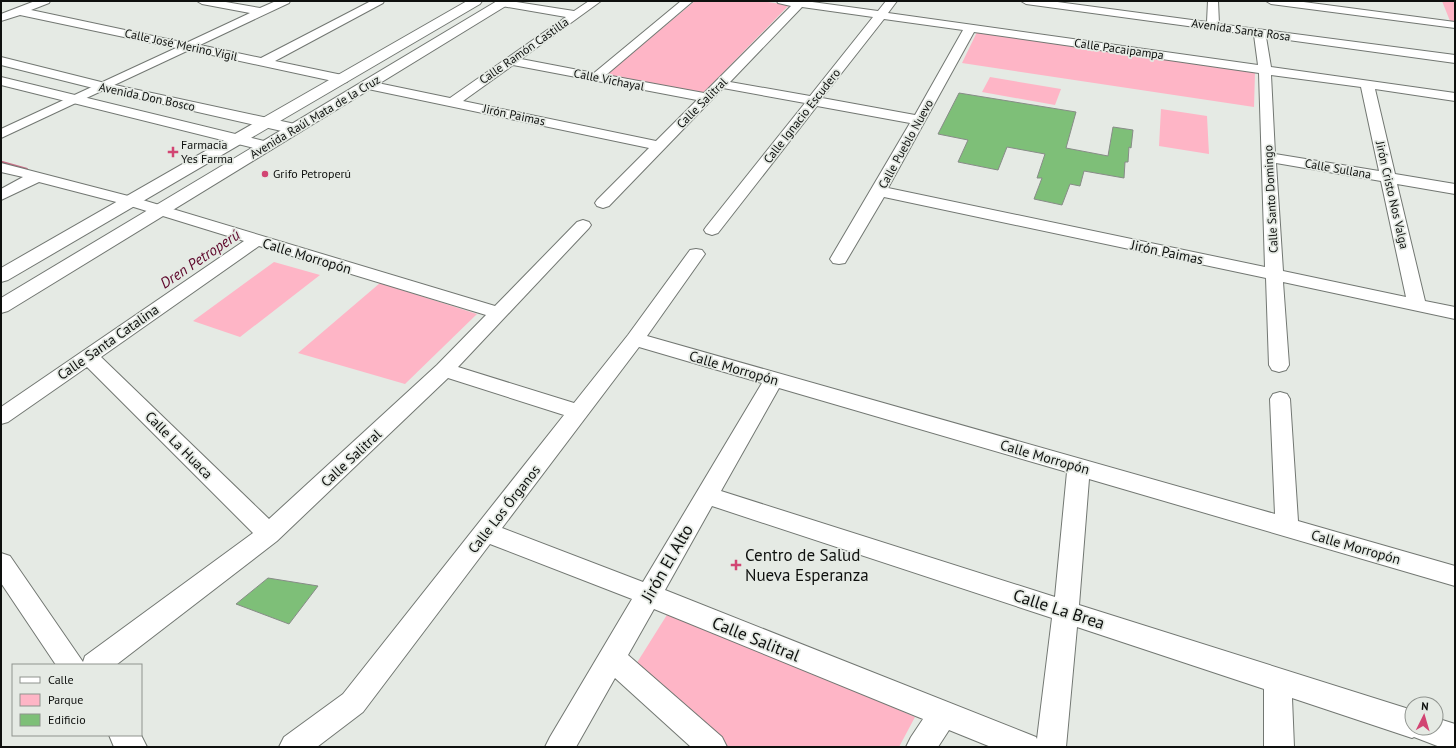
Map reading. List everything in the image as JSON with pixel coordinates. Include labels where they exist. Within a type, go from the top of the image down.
[{"type":"main road","name":"Avenida Raúl Mata de la Cruz","points":[[1,276],[476,1]]},
{"type":"main road","name":"Avenida Raúl Mata de la Cruz","points":[[1,306],[504,2]]},
{"type":"main road","name":"Avenida Don Bosco","points":[[1,61],[100,86],[295,129]]},
{"type":"main road","name":"Avenida Don Bosco","points":[[1,81],[266,146]]},
{"type":"street","points":[[1,18],[45,1]]},
{"type":"street","points":[[202,1],[261,12]]},
{"type":"street","points":[[1,134],[100,86],[189,47],[285,1]]},
{"type":"street","points":[[264,62],[379,1]]},
{"type":"street","name":"Calle Ramón Castilla","points":[[452,102],[596,1]]},
{"type":"street","points":[[595,78],[688,1]]},
{"type":"street","name":"Calle Pacaipampa","points":[[782,1],[882,14],[1455,97]]},
{"type":"street","name":"Calle Ignacio Escudero","points":[[712,230],[892,1]]},
{"type":"street","name":"Avenida Santa Rosa","points":[[1026,1],[1455,59]]},
{"type":"street","points":[[1113,13],[1116,1]]},
{"type":"street","points":[[1212,26],[1213,1]]},
{"type":"street","points":[[1271,1],[1303,3],[1455,25]]},
{"type":"street","points":[[504,2],[576,15]]},
{"type":"street","name":"Calle Salitral","points":[[603,203],[800,3]]},
{"type":"street","name":"Calle José Merino Vigil","points":[[18,11],[342,79]]},
{"type":"street","name":"Calle Pueblo Nuevo","points":[[839,259],[971,27]]},
{"type":"street","name":"Calle Santo Domingo","points":[[1260,33],[1265,70],[1279,365]]},
{"type":"street","name":"Calle Vichayal","points":[[510,61],[708,98]]},
{"type":"street","points":[[721,84],[918,120]]},
{"type":"street","name":"Jirón Paimas","points":[[368,85],[659,146]]},
{"type":"street","name":"Jirón Cristo Nos Valga","points":[[1367,85],[1417,305]]},
{"type":"street","name":"Calle Sullana","points":[[1268,157],[1455,189]]},
{"type":"street","name":"Calle Morropón","points":[[1,167],[130,201],[498,313]]},
{"type":"street","points":[[1,195],[36,177]]},
{"type":"street","name":"Jirón Paimas","points":[[879,191],[1455,313]]},
{"type":"street","name":"Calle Salitral","points":[[96,664],[269,534],[444,370],[583,225]]},
{"type":"street","name":"Calle Santa Catalina","points":[[1,417],[256,240]]},
{"type":"street","name":"Calle Los Órganos","points":[[294,747],[354,702],[635,339],[696,254]]},
{"type":"street","name":"Calle Morropón","points":[[635,339],[1455,576]]},
{"type":"street","name":"Calle La Huaca","points":[[88,356],[269,534]]},
{"type":"street","points":[[444,370],[579,412]]},
{"type":"street","name":"Jirón El Alto","points":[[560,747],[774,379]]},
{"type":"street","points":[[1280,399],[1287,527]]},
{"type":"street","points":[[1051,747],[1066,612],[1079,467]]},
{"type":"street","name":"Calle La Brea","points":[[707,495],[1404,721]]},
{"type":"street","name":"Calle Salitral","points":[[485,532],[649,595],[1026,747]]},
{"type":"street","points":[[1,562],[71,664]]},
{"type":"street","points":[[612,658],[712,747]]},
{"type":"street","points":[[1278,680],[1279,747]]},
{"type":"street","points":[[921,747],[943,714]]},
{"type":"street","points":[[1444,734],[1455,738]]},
{"type":"street","points":[[124,736],[132,747]]},
{"type":"green space","points":[[695,1],[761,1],[789,5],[703,93],[606,75]]},
{"type":"green space","points":[[1442,1],[1455,1],[1455,22],[1450,21]]},
{"type":"green space","points":[[977,32],[1255,72],[1254,107],[962,63]]},
{"type":"green space","points":[[990,77],[1061,89],[1055,105],[982,92]]},
{"type":"green space","points":[[1161,109],[1207,116],[1209,154],[1159,146]]},
{"type":"green space","points":[[274,262],[320,275],[240,337],[193,321]]},
{"type":"green space","points":[[380,283],[477,314],[405,384],[298,353]]},
{"type":"green space","points":[[670,610],[915,717],[899,747],[726,747],[633,669]]},
{"type":"building","points":[[959,93],[1076,112],[1066,148],[1108,156],[1113,127],[1133,130],[1131,148],[1129,147],[1128,162],[1125,162],[1124,178],[1084,171],[1080,186],[1070,184],[1062,205],[1034,199],[1042,178],[1037,178],[1045,154],[1007,147],[998,170],[958,162],[968,140],[938,134]]},
{"type":"building","points":[[268,578],[318,586],[289,624],[236,604]]},
{"type":"waterway","name":"Dren Petroperú","points":[[1,163],[26,170]]},
{"type":"place","name":"Farmacia Yes Farma","points":[[173,152]]},
{"type":"place","name":"Grifo Petroperú","points":[[265,174]]},
{"type":"place","name":"Centro de Salud Nueva Esperanza","points":[[736,565]]}]
